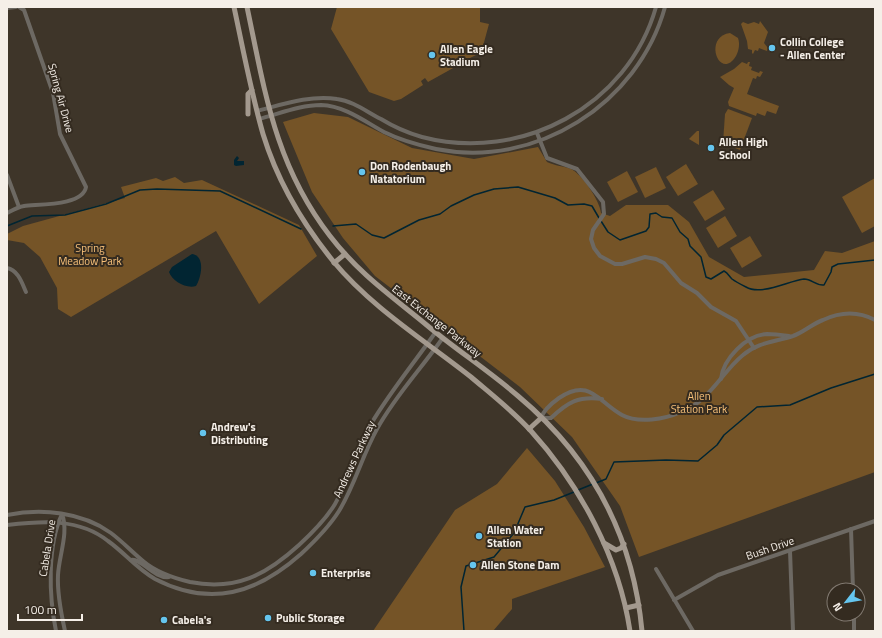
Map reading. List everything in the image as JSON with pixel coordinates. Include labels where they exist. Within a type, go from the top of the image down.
[{"type":"main road","points":[[234,7],[259,119],[272,159],[291,198],[305,221],[334,263],[354,284],[492,395],[529,430],[563,471],[604,543],[626,608],[630,631]]},
{"type":"main road","name":"East Exchange Parkway","points":[[247,7],[269,108],[282,151],[298,185],[322,225],[345,254],[376,285],[442,339],[517,394],[578,459],[609,510],[624,544],[634,577],[642,631]]},
{"type":"main road","points":[[248,114],[248,94],[252,90]]},
{"type":"main road","points":[[334,263],[345,254]]},
{"type":"main road","points":[[529,430],[541,418]]},
{"type":"main road","points":[[604,543],[616,550],[621,548],[624,544]]},
{"type":"main road","points":[[626,608],[639,605]]},
{"type":"street","points":[[7,8],[19,7]]},
{"type":"street","name":"Spring Air Drive","points":[[19,7],[24,10],[53,93],[60,134],[85,183],[86,191],[81,196],[56,205],[19,207]]},
{"type":"street","points":[[258,111],[303,99],[322,98],[344,100],[403,130],[422,137],[446,142],[489,143],[515,139],[537,133],[562,122],[580,111],[611,85],[638,48],[650,26],[656,7]]},
{"type":"street","points":[[259,119],[307,106],[319,105],[337,108],[359,117],[403,140],[450,151],[497,151],[539,141],[581,121],[599,108],[619,89],[634,72],[646,53],[657,32],[666,7]]},
{"type":"street","points":[[359,117],[363,110]]},
{"type":"street","points":[[537,133],[544,155],[548,159],[574,167],[581,172],[603,202],[603,217],[596,226],[592,235],[592,244],[597,252],[605,259],[617,264],[643,257],[653,258],[662,262],[669,267],[681,283],[697,293],[710,306],[735,319],[742,327],[754,348]]},
{"type":"street","points":[[7,175],[19,207],[7,213]]},
{"type":"street","points":[[7,268],[15,272],[26,292]]},
{"type":"street","points":[[602,399],[590,397],[580,398],[566,405],[551,418],[541,418],[544,411],[556,400],[571,392],[583,390],[589,391],[602,399],[622,415],[644,419],[665,417],[690,409],[704,398],[742,356],[754,348],[768,342],[792,336],[822,320],[837,315],[852,313],[865,315],[875,320]]},
{"type":"street","name":"Andrews Parkway","points":[[7,515],[38,511],[75,516],[112,534],[152,567],[172,577],[198,583],[219,585],[244,581],[266,572],[286,557],[307,538],[334,505],[352,469],[360,444],[374,418],[435,333]]},
{"type":"street","points":[[720,380],[729,358],[749,341],[766,334],[792,336]]},
{"type":"street","name":"Andrews Parkway","points":[[7,525],[58,522],[87,528],[99,534],[155,578],[176,588],[198,593],[220,594],[246,589],[271,578],[312,543],[339,511],[359,472],[368,447],[380,423],[442,339]]},
{"type":"street","points":[[374,418],[380,423]]},
{"type":"street","points":[[352,469],[359,472]]},
{"type":"street","name":"Cabela Drive","points":[[56,631],[50,582],[58,522],[62,514]]},
{"type":"street","name":"Cabela Drive","points":[[62,514],[65,523],[58,576],[59,600],[64,631]]},
{"type":"street","name":"Bush Drive","points":[[674,600],[718,576],[875,521]]},
{"type":"street","points":[[851,529],[853,582]]},
{"type":"street","points":[[307,538],[312,543]]},
{"type":"street","points":[[790,550],[793,631]]},
{"type":"street","points":[[131,560],[136,560],[148,570],[164,578],[172,577]]},
{"type":"street","points":[[656,569],[693,631]]},
{"type":"street","points":[[219,585],[220,594]]},
{"type":"green space","name":"Allen Eagle Stadium","points":[[337,7],[480,7],[480,22],[489,24],[483,46],[485,47],[480,53],[456,65],[454,61],[452,62],[455,67],[428,82],[425,78],[421,81],[423,85],[401,99],[394,101],[369,92],[331,29]]},
{"type":"green space","points":[[760,21],[768,32],[764,43],[768,48],[767,51],[759,48],[758,51],[755,50],[753,54],[752,50],[748,49],[741,24],[743,22],[748,24],[754,22],[759,24]]},
{"type":"green space","points":[[730,33],[738,38],[738,49],[736,56],[730,63],[724,64],[716,56],[715,49],[717,42],[722,36]]},
{"type":"green space","points":[[742,62],[747,64],[750,62],[749,66],[752,67],[751,70],[759,73],[760,71],[763,72],[760,77],[757,76],[756,79],[753,78],[747,94],[779,106],[776,114],[767,111],[765,116],[757,113],[756,116],[729,106],[728,102],[734,88],[720,77],[734,69]]},
{"type":"green space","points":[[728,109],[752,118],[740,150],[723,143],[725,114]]},
{"type":"green space","name":"Allen Station Park","points":[[314,113],[348,117],[412,148],[474,159],[538,147],[547,162],[571,169],[580,176],[594,195],[601,213],[610,216],[626,205],[668,205],[689,222],[709,257],[744,277],[814,270],[825,251],[842,253],[875,241],[875,472],[639,557],[620,506],[572,437],[520,387],[375,276],[343,238],[312,192],[283,122]]},
{"type":"green space","points":[[697,131],[699,131],[699,145],[689,139]]},
{"type":"green space","points":[[686,164],[698,184],[678,196],[666,177]]},
{"type":"green space","points":[[656,167],[666,188],[645,198],[635,177]]},
{"type":"green space","points":[[627,171],[638,192],[618,202],[607,182]]},
{"type":"green space","name":"Spring Meadow Park","points":[[175,177],[184,183],[202,180],[299,225],[317,256],[259,304],[216,231],[71,317],[58,309],[57,288],[40,257],[24,243],[7,240],[7,234],[23,226],[125,198],[121,187],[156,178],[163,181]]},
{"type":"green space","points":[[875,178],[875,226],[862,233],[842,197]]},
{"type":"green space","points":[[713,190],[725,209],[705,221],[693,202]]},
{"type":"green space","points":[[725,216],[737,236],[718,248],[706,228]]},
{"type":"green space","points":[[750,236],[762,256],[742,268],[730,248]]},
{"type":"green space","points":[[527,448],[555,481],[584,527],[605,567],[512,599],[512,609],[493,631],[373,631],[455,510],[497,484]]},
{"type":"water","points":[[237,156],[239,158],[237,161],[244,161],[244,165],[234,165],[234,160]]},
{"type":"water","points":[[192,254],[199,259],[201,263],[201,273],[196,286],[192,287],[180,284],[169,272],[172,267]]},
{"type":"waterway","points":[[333,226],[356,224],[372,235],[384,238],[419,220],[440,214],[451,206],[474,195],[494,189],[518,187],[555,198],[568,205],[584,204],[592,206],[599,218]]},
{"type":"waterway","points":[[7,226],[32,216],[65,215],[106,204],[140,190],[157,189],[220,191],[301,229]]},
{"type":"waterway","points":[[601,221],[608,232],[620,240],[646,231],[649,227],[650,214],[656,213],[662,217],[672,218],[680,232],[688,239],[690,246],[701,257],[706,277],[711,279],[724,271],[732,279],[746,287],[759,290],[804,279],[824,285],[832,267],[838,264],[875,260]]},
{"type":"waterway","points":[[596,483],[606,479],[614,462],[666,460],[698,461],[717,445],[724,435],[757,407],[790,405],[831,388],[875,374]]},
{"type":"waterway","points":[[578,490],[593,484]]},
{"type":"waterway","points":[[464,631],[461,587],[466,566],[494,557],[514,533],[525,507],[554,500],[574,492]]},
{"type":"place","name":"Collin College - Allen Center","points":[[772,48]]},
{"type":"place","name":"Allen Eagle Stadium","points":[[432,55]]},
{"type":"place","name":"Allen High School","points":[[711,148]]},
{"type":"place","name":"Don Rodenbaugh Natatorium","points":[[362,172]]},
{"type":"place","name":"Andrew's Distributing","points":[[203,433]]},
{"type":"place","name":"Allen Water Station","points":[[479,536]]},
{"type":"place","name":"Allen Stone Dam","points":[[473,565]]},
{"type":"place","name":"Enterprise","points":[[313,573]]},
{"type":"place","name":"Public Storage","points":[[268,618]]},
{"type":"place","name":"Cabela's","points":[[164,620]]}]
